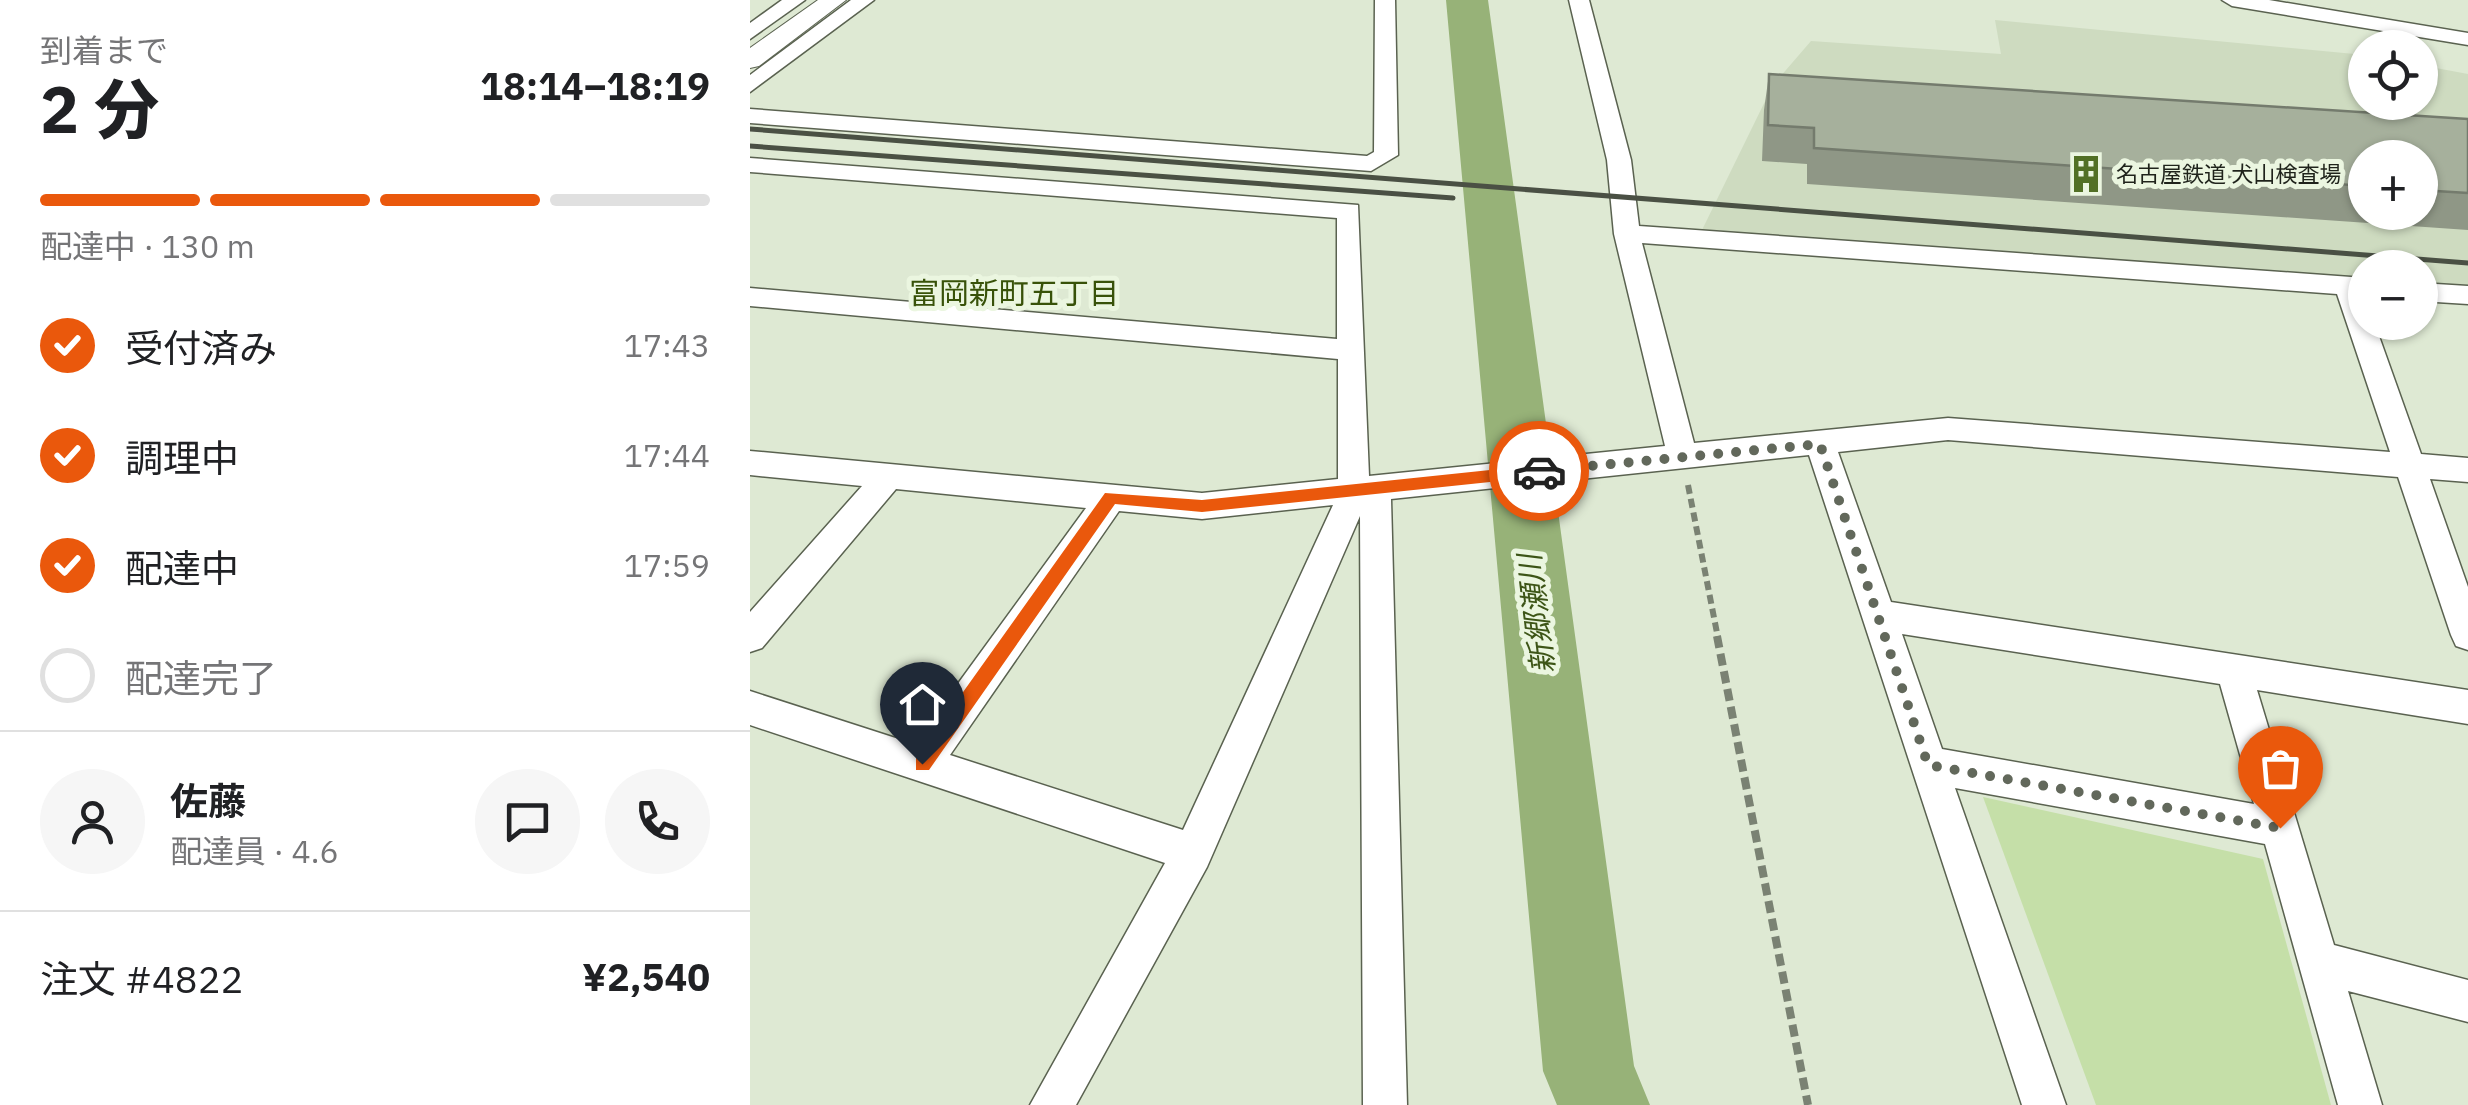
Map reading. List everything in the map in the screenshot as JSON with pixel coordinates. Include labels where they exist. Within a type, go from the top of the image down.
[{"type":"street","points":[[750,33],[796,0]]},
{"type":"street","points":[[750,60],[834,0]]},
{"type":"street","points":[[750,85],[864,0]]},
{"type":"street","points":[[750,116],[1371,164],[1386,155],[1385,0]]},
{"type":"street","points":[[1579,0],[1619,160],[1626,234],[1682,455]]},
{"type":"street","points":[[2232,0],[2468,39]]},
{"type":"street","points":[[750,165],[1349,211],[1350,350],[1364,491],[1385,1105]]},
{"type":"street","points":[[1626,234],[2348,285]]},
{"type":"street","points":[[2438,293],[2468,295]]},
{"type":"street","points":[[750,297],[1350,350]]},
{"type":"street","points":[[2374,340],[2468,635]]},
{"type":"street","points":[[750,463],[1202,506],[1948,428],[2468,470]]},
{"type":"street","points":[[1820,444],[2044,1105]]},
{"type":"street","points":[[750,637],[889,476]]},
{"type":"street","points":[[1052,1105],[1193,853],[1364,491]]},
{"type":"street","points":[[922,764],[1111,497]]},
{"type":"street","points":[[1877,615],[2468,707]]},
{"type":"street","points":[[2234,671],[2360,1105]]},
{"type":"street","points":[[750,708],[1193,853]]},
{"type":"street","points":[[1928,765],[2280,828]]},
{"type":"street","points":[[2318,962],[2468,1001]]},
{"type":"path","points":[[1682,455],[1808,1105]]},
{"type":"shaded area","points":[[1995,20],[2348,53],[2348,120],[2438,120],[2438,68],[2468,74],[2468,295],[2438,293],[2438,250],[2348,250],[2348,286],[1702,230],[1773,85],[1811,41],[2001,54]]},
{"type":"green space","points":[[1983,797],[2263,859],[2331,1105],[2096,1105]]},
{"type":"building","points":[[1769,74],[2348,111],[2348,120],[2468,119],[2468,193],[2438,191],[2438,140],[2348,140],[2348,185],[1814,148],[1814,128],[1768,125]]},
{"type":"waterway","name":"新郷瀬川","points":[[1467,0],[1589,1071],[1604,1105]]},
{"type":"railway","points":[[750,129],[2468,263]]},
{"type":"railway","points":[[750,146],[1453,198]]},
{"type":"way so far","points":[[1539,471],[1820,444],[1928,765],[2280,828]]},
{"type":"place","name":"名古屋鉄道 犬山検査場","points":[[2086,174]]},
{"type":"district","name":"富岡新町五丁目","points":[[1014,294]]},
{"type":"route","points":[[922,764],[1111,497],[1202,506],[1539,471]]}]
